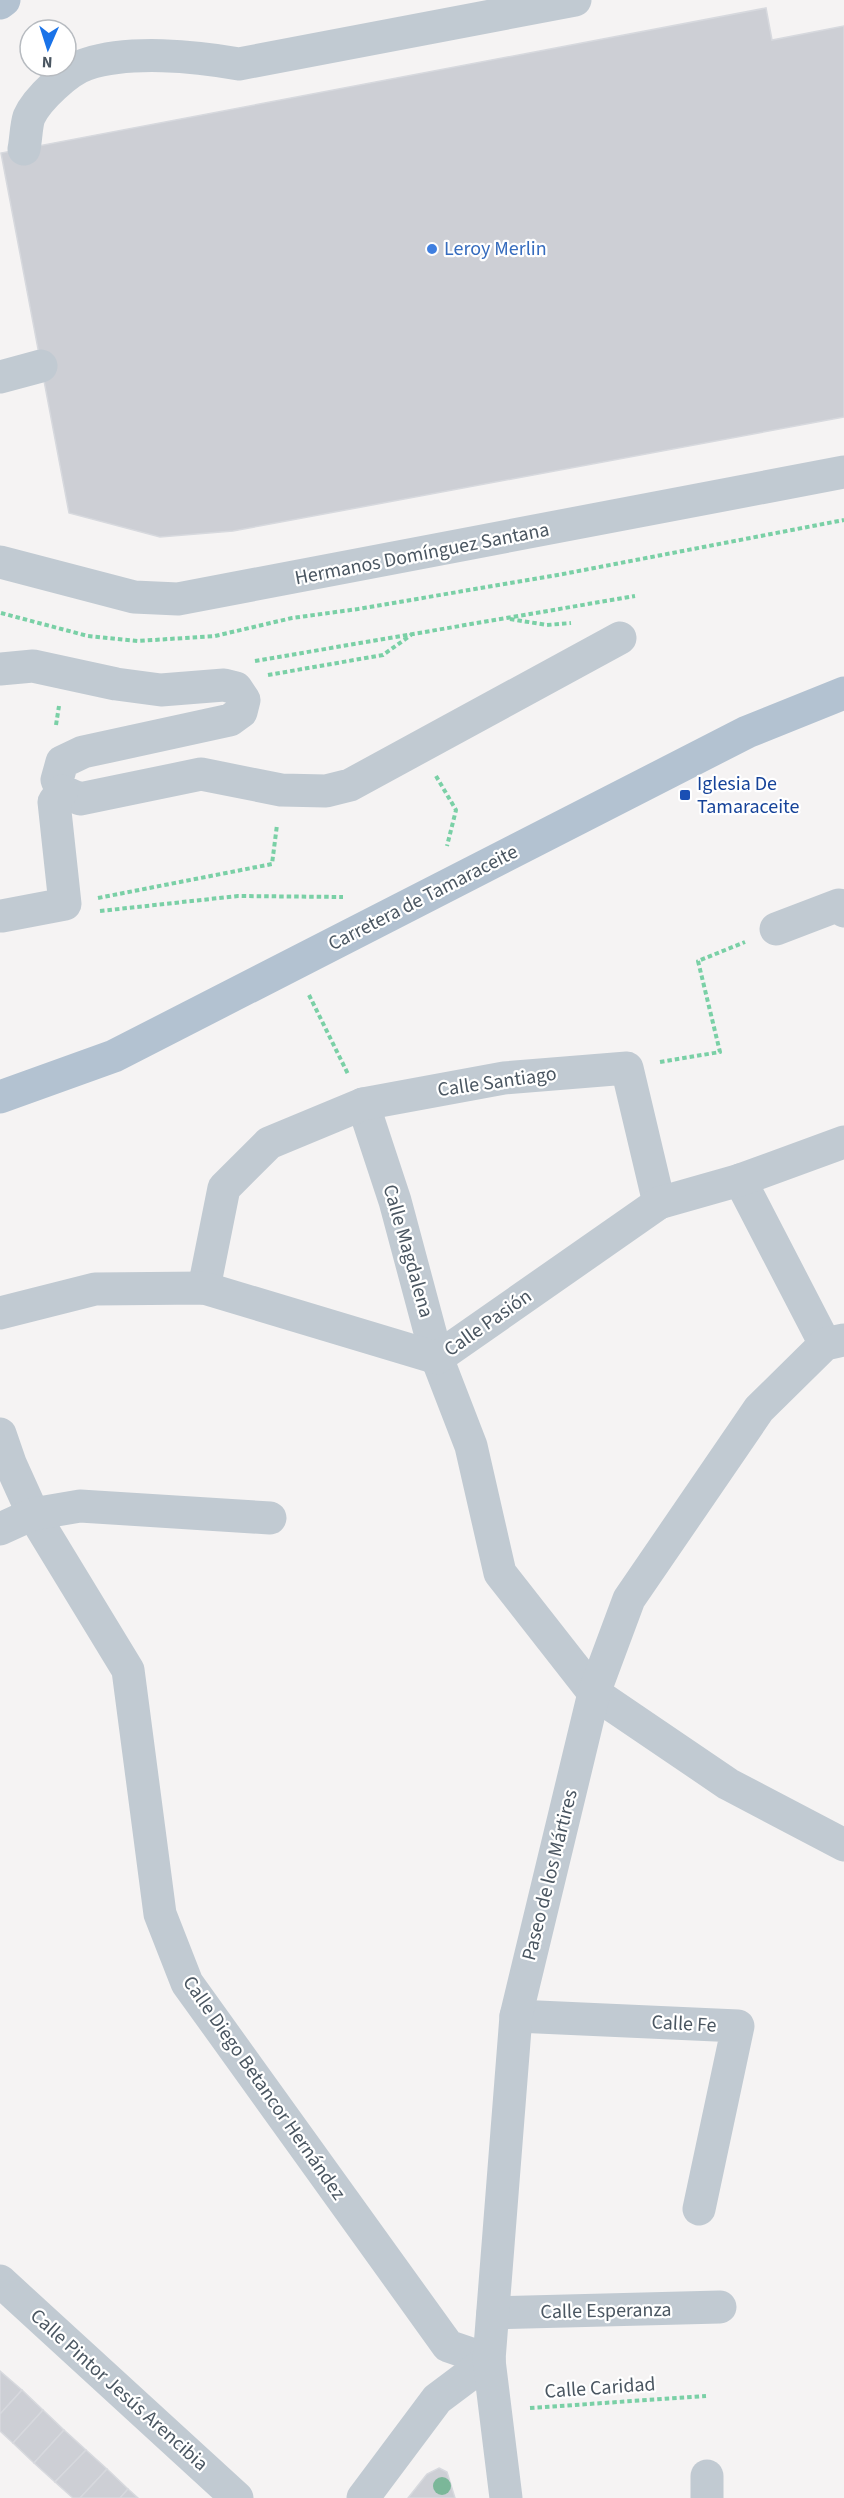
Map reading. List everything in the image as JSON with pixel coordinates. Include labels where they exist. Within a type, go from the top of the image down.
[{"type":"main road","name":"Carretera de Tamaraceite","points":[[0,1097],[114,1056],[747,732],[844,693]]},
{"type":"street","points":[[24,149],[29,117],[48,90],[86,64],[148,55],[208,58],[239,64],[575,0]]},
{"type":"street","points":[[0,353],[39,355],[0,377]]},
{"type":"street","name":"Hermanos Domínguez Santana","points":[[0,562],[134,597],[178,599],[844,472]]},
{"type":"street","points":[[0,669],[33,666],[116,684],[161,690],[224,685],[242,675],[244,700],[241,712],[230,720],[83,752],[62,762],[57,780],[62,791],[80,799],[201,774],[281,790],[326,791],[350,785],[621,638]]},
{"type":"street","points":[[1,917],[65,904],[54,802],[62,791]]},
{"type":"street","points":[[776,929],[839,905],[844,911]]},
{"type":"street","points":[[627,1068],[659,1203]]},
{"type":"street","name":"Calle Santiago","points":[[204,1288],[224,1188],[269,1143],[363,1104],[504,1078],[627,1068]]},
{"type":"street","name":"Calle Magdalena","points":[[363,1104],[395,1201],[437,1358],[471,1446],[500,1573],[594,1694],[728,1784],[844,1845]]},
{"type":"street","name":"Calle Pasión","points":[[0,1313],[95,1289],[204,1288],[437,1358],[659,1203],[740,1180],[844,1142]]},
{"type":"street","points":[[740,1180],[835,1342]]},
{"type":"street","name":"Paseo de los Mártires","points":[[506,2498],[489,2360],[516,2016],[594,1694],[629,1599],[759,1410],[835,1342]]},
{"type":"street","name":"Calle Diego Betancor Hernández","points":[[0,1434],[10,1463],[33,1514],[129,1670],[160,1914],[187,1983],[448,2346],[489,2360]]},
{"type":"street","points":[[0,1529],[33,1514],[80,1506],[270,1518]]},
{"type":"street","name":"Calle Fe","points":[[516,2016],[738,2026],[699,2209]]},
{"type":"street","name":"Calle Pintor Jesús Arencibia","points":[[0,2281],[237,2498]]},
{"type":"street","name":"Calle Esperanza","points":[[493,2313],[720,2307]]},
{"type":"street","points":[[363,2498],[437,2399],[489,2360]]},
{"type":"path","points":[[1,613],[88,636],[128,640],[216,636],[292,618],[563,574],[844,520]]},
{"type":"path","points":[[411,634],[383,655],[244,680],[242,675],[411,634],[635,596]]},
{"type":"path","points":[[507,618],[547,625]]},
{"type":"path","points":[[435,774],[456,810],[446,854]]},
{"type":"path","points":[[281,790],[272,864],[65,904],[68,916],[238,896],[338,897]]},
{"type":"path","points":[[627,1068],[720,1052],[698,961],[776,929]]},
{"type":"path","points":[[294,965],[363,1104]]},
{"type":"path","name":"Calle Caridad","points":[[495,2411],[706,2396]]},
{"type":"building","name":"Leroy Merlin","points":[[766,8],[772,40],[844,26],[844,417],[233,531],[160,537],[69,513],[1,153]]},
{"type":"building","points":[[0,2371],[22,2390],[0,2414]]},
{"type":"building","points":[[22,2390],[43,2410],[13,2443],[0,2431],[0,2414]]},
{"type":"building","points":[[43,2410],[64,2430],[34,2463],[13,2443]]},
{"type":"building","points":[[64,2430],[86,2450],[55,2482],[34,2463]]},
{"type":"building","points":[[86,2450],[107,2469],[80,2498],[73,2498],[55,2482]]},
{"type":"building","points":[[439,2468],[447,2472],[455,2498],[408,2498],[427,2474]]},
{"type":"building","points":[[107,2469],[128,2489],[120,2498],[80,2498]]},
{"type":"building","points":[[128,2489],[138,2498],[120,2498]]},
{"type":"place","name":"Leroy Merlin","points":[[432,249]]},
{"type":"place","name":"Iglesia De Tamaraceite","points":[[685,795]]}]
